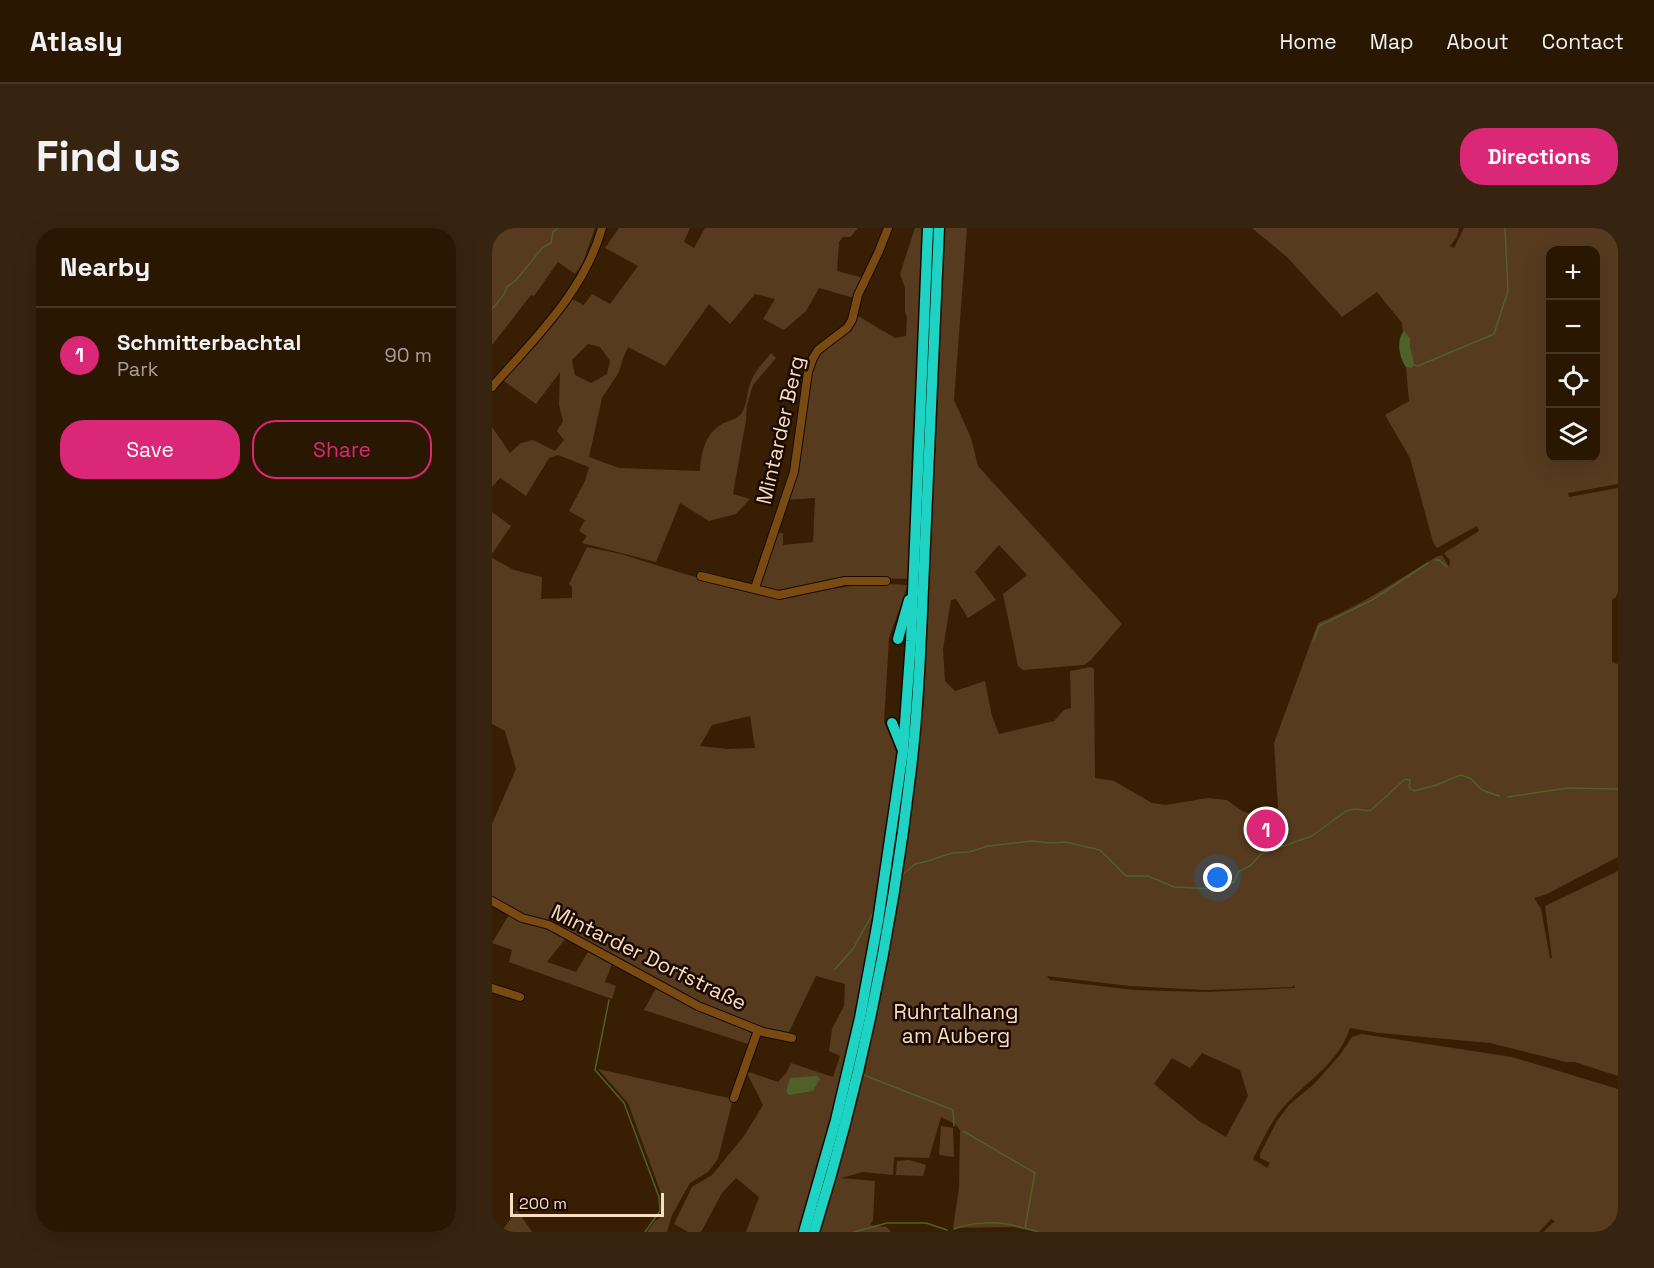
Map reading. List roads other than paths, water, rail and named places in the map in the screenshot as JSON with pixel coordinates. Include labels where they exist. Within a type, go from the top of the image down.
[{"type":"highway","points":[[814,1232],[844,1131],[872,1014],[892,906],[902,797],[914,585],[928,228]]},
{"type":"highway","points":[[804,1232],[832,1138],[860,1018],[915,726],[922,620],[939,228]]},
{"type":"highway","points":[[898,639],[914,585]]},
{"type":"highway","points":[[892,723],[903,751]]},
{"type":"street","points":[[492,387],[574,290],[591,260],[602,228]]},
{"type":"street","name":"Mintarder Berg","points":[[755,588],[794,472],[808,372],[813,358],[818,350],[848,328],[858,295],[888,228]]},
{"type":"street","points":[[701,576],[779,595],[845,581],[886,581]]},
{"type":"street","name":"Mintarder Dorfstraße","points":[[492,901],[522,918],[549,925],[698,1006],[758,1030],[792,1038]]},
{"type":"street","points":[[492,988],[520,997]]},
{"type":"street","points":[[734,1098],[758,1030]]},
{"type":"waterway","points":[[492,309],[507,287],[516,280],[543,247],[551,243],[553,232],[558,228]]},
{"type":"waterway","points":[[1413,365],[1418,366],[1494,334],[1508,291],[1505,228]]},
{"type":"waterway","points":[[1435,560],[1439,560],[1447,567]]},
{"type":"waterway","points":[[1313,642],[1319,626],[1372,600],[1428,563]]},
{"type":"waterway","points":[[902,875],[915,864],[952,853],[1032,841],[1066,842],[1100,850],[1126,876],[1148,876],[1174,887],[1215,889],[1234,882],[1238,872],[1251,865],[1261,854],[1312,836],[1346,811],[1355,809],[1370,811],[1405,779],[1410,780],[1409,787],[1414,791],[1437,785],[1460,775],[1470,778],[1482,790],[1499,796]]},
{"type":"waterway","points":[[1508,797],[1568,788],[1618,789]]},
{"type":"waterway","points":[[835,969],[853,949],[874,911]]},
{"type":"waterway","points":[[609,1000],[595,1070],[624,1103],[659,1197],[660,1211],[645,1232]]},
{"type":"waterway","points":[[861,1074],[953,1110],[954,1126]]},
{"type":"waterway","points":[[963,1131],[1035,1173],[1025,1228],[1038,1232]]},
{"type":"waterway","points":[[854,1232],[887,1223],[926,1223],[947,1230]]},
{"type":"waterway","points":[[954,1229],[970,1224],[988,1223],[1023,1228]]},
{"type":"place","name":"Schmitterbachtal","points":[[1266,829]]},
{"type":"park label","name":"Ruhrtalhang am Auberg","points":[[956,1023]]}]
